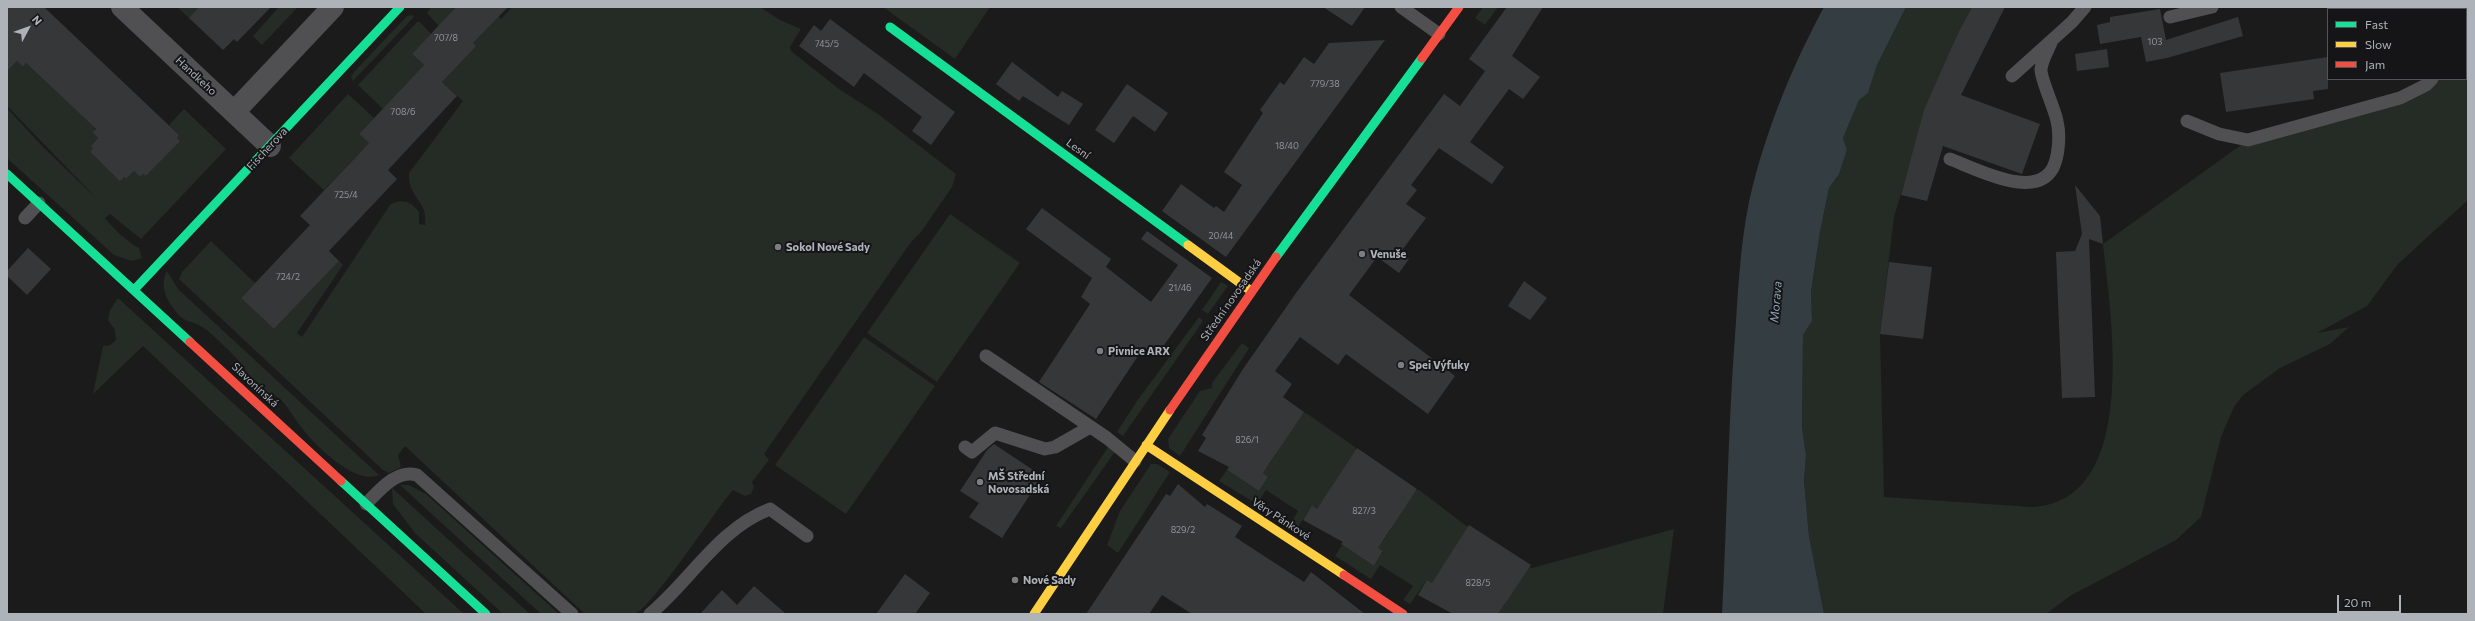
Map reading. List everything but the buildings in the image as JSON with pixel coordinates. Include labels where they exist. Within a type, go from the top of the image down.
[{"type":"main road","name":"Fischerova","points":[[134,290],[400,7]]},
{"type":"main road","name":"Střední novosadská","points":[[1034,614],[1135,460],[1251,291],[1459,7]]},
{"type":"main road","name":"Lesní","points":[[890,26],[1251,291]]},
{"type":"main road","name":"Slavonínská","points":[[7,174],[486,614]]},
{"type":"main road","name":"Věry Pánkové","points":[[1146,445],[1403,614]]},
{"type":"street","name":"Handkeho","points":[[122,7],[270,146]]},
{"type":"street","points":[[234,112],[333,7]]},
{"type":"lane","points":[[1401,7],[1439,34]]},
{"type":"lane","points":[[2012,76],[2052,40],[2085,7]]},
{"type":"lane","points":[[2170,17],[2212,7]]},
{"type":"lane","points":[[1950,160],[2014,182],[2031,183],[2046,178],[2053,169],[2058,154],[2058,122],[2041,70],[2052,40]]},
{"type":"lane","points":[[2187,121],[2219,134],[2248,140],[2400,98],[2426,85],[2431,80]]},
{"type":"lane","points":[[25,218],[39,203]]},
{"type":"lane","points":[[986,356],[1090,427],[1135,460]]},
{"type":"lane","points":[[965,447],[972,452],[994,433],[1002,434],[1045,449],[1055,447],[1090,427]]},
{"type":"lane","points":[[366,504],[390,481],[403,474],[417,475],[572,614]]},
{"type":"lane","points":[[650,614],[714,548],[751,516],[770,509],[807,536]]},
{"type":"shaded area","points":[[177,7],[199,7],[189,18]]},
{"type":"shaded area","points":[[279,7],[298,7],[262,45],[253,36]]},
{"type":"shaded area","points":[[431,7],[456,7],[439,26],[427,13]]},
{"type":"shaded area","points":[[512,7],[760,7],[780,20],[801,29],[790,47],[791,51],[839,89],[878,114],[956,174],[952,187],[921,232],[911,242],[764,454],[769,460],[752,482],[754,487],[751,494],[745,496],[733,490],[684,558],[654,596],[642,609],[634,614],[585,614],[405,446],[398,455],[401,467],[389,473],[383,470],[179,279],[182,272],[211,241],[255,283],[241,298],[274,329],[339,261],[343,265],[297,333],[302,337],[390,205],[402,201],[413,205],[419,212],[419,224],[425,225],[424,210],[411,188],[409,173],[463,101],[439,79],[498,16],[501,19]]},
{"type":"shaded area","points":[[883,7],[990,7],[955,59]]},
{"type":"shaded area","points":[[1483,7],[1498,7],[1485,25],[1475,18]]},
{"type":"shaded area","points":[[1906,7],[1972,7],[1958,33],[1925,112],[1894,217],[1880,334],[1884,497],[2032,507],[2067,497],[2090,474],[2104,440],[2111,400],[2113,357],[2111,314],[2103,244],[2248,140],[2400,98],[2430,80],[2467,80],[2467,8],[2436,7],[2468,7],[2468,200],[2398,264],[2367,306],[2317,333],[2349,327],[2330,344],[2280,368],[2243,395],[2234,407],[2221,437],[2201,517],[2176,540],[2070,596],[2046,614],[1824,614],[1809,536],[1804,481],[1806,455],[1802,427],[1803,335],[1812,321],[1811,293],[1820,232],[1829,188],[1839,174],[1847,150],[1843,138],[1859,99],[1868,93],[1877,65]]},
{"type":"shaded area","points":[[412,15],[414,17],[353,81],[351,77],[354,72],[407,16]]},
{"type":"shaded area","points":[[417,22],[420,22],[431,34],[412,54],[424,65],[383,109],[358,85]]},
{"type":"shaded area","points":[[17,61],[23,67],[26,63],[93,126],[95,129],[92,132],[98,138],[91,146],[93,148],[90,152],[101,163],[126,179],[134,171],[140,177],[143,174],[146,176],[179,141],[177,138],[179,135],[169,125],[184,109],[226,149],[141,239],[110,214],[105,218],[121,235],[139,248],[142,258],[132,261],[114,255],[7,158],[7,108],[42,146],[100,202],[7,106],[7,68],[9,69]]},
{"type":"shaded area","points":[[348,94],[374,118],[359,134],[372,145],[364,148],[324,190],[289,158]]},
{"type":"shaded area","points":[[950,214],[1020,263],[937,382],[867,333]]},
{"type":"shaded area","points":[[167,271],[178,289],[379,475],[369,477],[359,475],[336,462],[315,443],[279,398],[259,388],[253,383],[244,367],[231,352],[202,327],[181,317],[173,308],[164,290],[164,281]]},
{"type":"shaded area","points":[[1221,282],[1228,286],[1208,314],[1202,310]]},
{"type":"shaded area","points":[[118,298],[464,614],[426,614],[143,346],[93,394],[103,346],[110,345],[116,340],[115,330],[108,320],[110,310]]},
{"type":"shaded area","points":[[1199,317],[1203,321],[1123,436],[1117,432],[1137,401]]},
{"type":"shaded area","points":[[864,337],[935,386],[846,514],[775,465]]},
{"type":"shaded area","points":[[1242,343],[1249,348],[1180,456],[1169,448],[1168,439],[1200,391],[1212,388],[1212,383]]},
{"type":"shaded area","points":[[1303,413],[1306,413],[1355,447],[1356,450],[1322,512],[1312,505],[1296,530],[1289,526],[1298,511],[1266,490],[1257,504],[1219,481],[1227,470],[1259,491],[1268,477],[1258,470],[1268,466],[1276,454],[1271,451]]},
{"type":"shaded area","points":[[1108,447],[1114,450],[1114,453],[1061,528],[1056,526]]},
{"type":"shaded area","points":[[1151,464],[1157,464],[1170,472],[1118,553],[1107,545],[1120,511]]},
{"type":"shaded area","points":[[400,485],[409,485],[426,494],[559,614],[541,614]]},
{"type":"shaded area","points":[[392,488],[530,614],[503,614],[415,533],[393,504]]},
{"type":"shaded area","points":[[1416,490],[1419,490],[1468,527],[1436,586],[1427,580],[1410,604],[1403,600],[1413,586],[1380,565],[1371,579],[1335,556],[1342,545],[1374,566],[1383,552],[1373,545],[1383,541],[1391,529],[1386,526]]},
{"type":"shaded area","points":[[1674,529],[1663,614],[1498,614],[1505,604],[1500,601],[1529,567],[1532,568]]},
{"type":"water","name":"Morava","points":[[1824,7],[1906,7],[1877,65],[1868,93],[1859,100],[1843,138],[1847,150],[1839,174],[1829,188],[1820,232],[1811,292],[1812,321],[1803,335],[1802,427],[1806,455],[1804,481],[1809,536],[1824,614],[1722,614],[1729,440],[1743,235],[1749,202],[1762,152],[1780,102],[1800,54]]},
{"type":"traffic: fast","points":[[134,290],[400,7]]},
{"type":"traffic: fast","points":[[890,27],[1188,245]]},
{"type":"traffic: fast","points":[[1276,257],[1422,58]]},
{"type":"traffic: fast","points":[[7,174],[190,342]]},
{"type":"traffic: fast","points":[[341,481],[486,614]]},
{"type":"traffic: slow","points":[[1188,245],[1251,291]]},
{"type":"traffic: slow","points":[[1034,614],[1170,410]]},
{"type":"traffic: slow","points":[[1146,445],[1344,575]]},
{"type":"traffic: jam","points":[[1422,58],[1459,7]]},
{"type":"traffic: jam","points":[[1170,410],[1276,257]]},
{"type":"traffic: jam","points":[[190,342],[341,481]]},
{"type":"traffic: jam","points":[[1344,575],[1403,614]]},
{"type":"place","name":"Sokol Nové Sady","points":[[778,247]]},
{"type":"place","name":"Venuše","points":[[1362,254]]},
{"type":"place","name":"Pivnice ARX","points":[[1100,351]]},
{"type":"place","name":"Spei Výfuky","points":[[1401,365]]},
{"type":"place","name":"MŠ Střední Novosadská","points":[[980,482]]},
{"type":"place","name":"Nové Sady","points":[[1015,580]]}]
